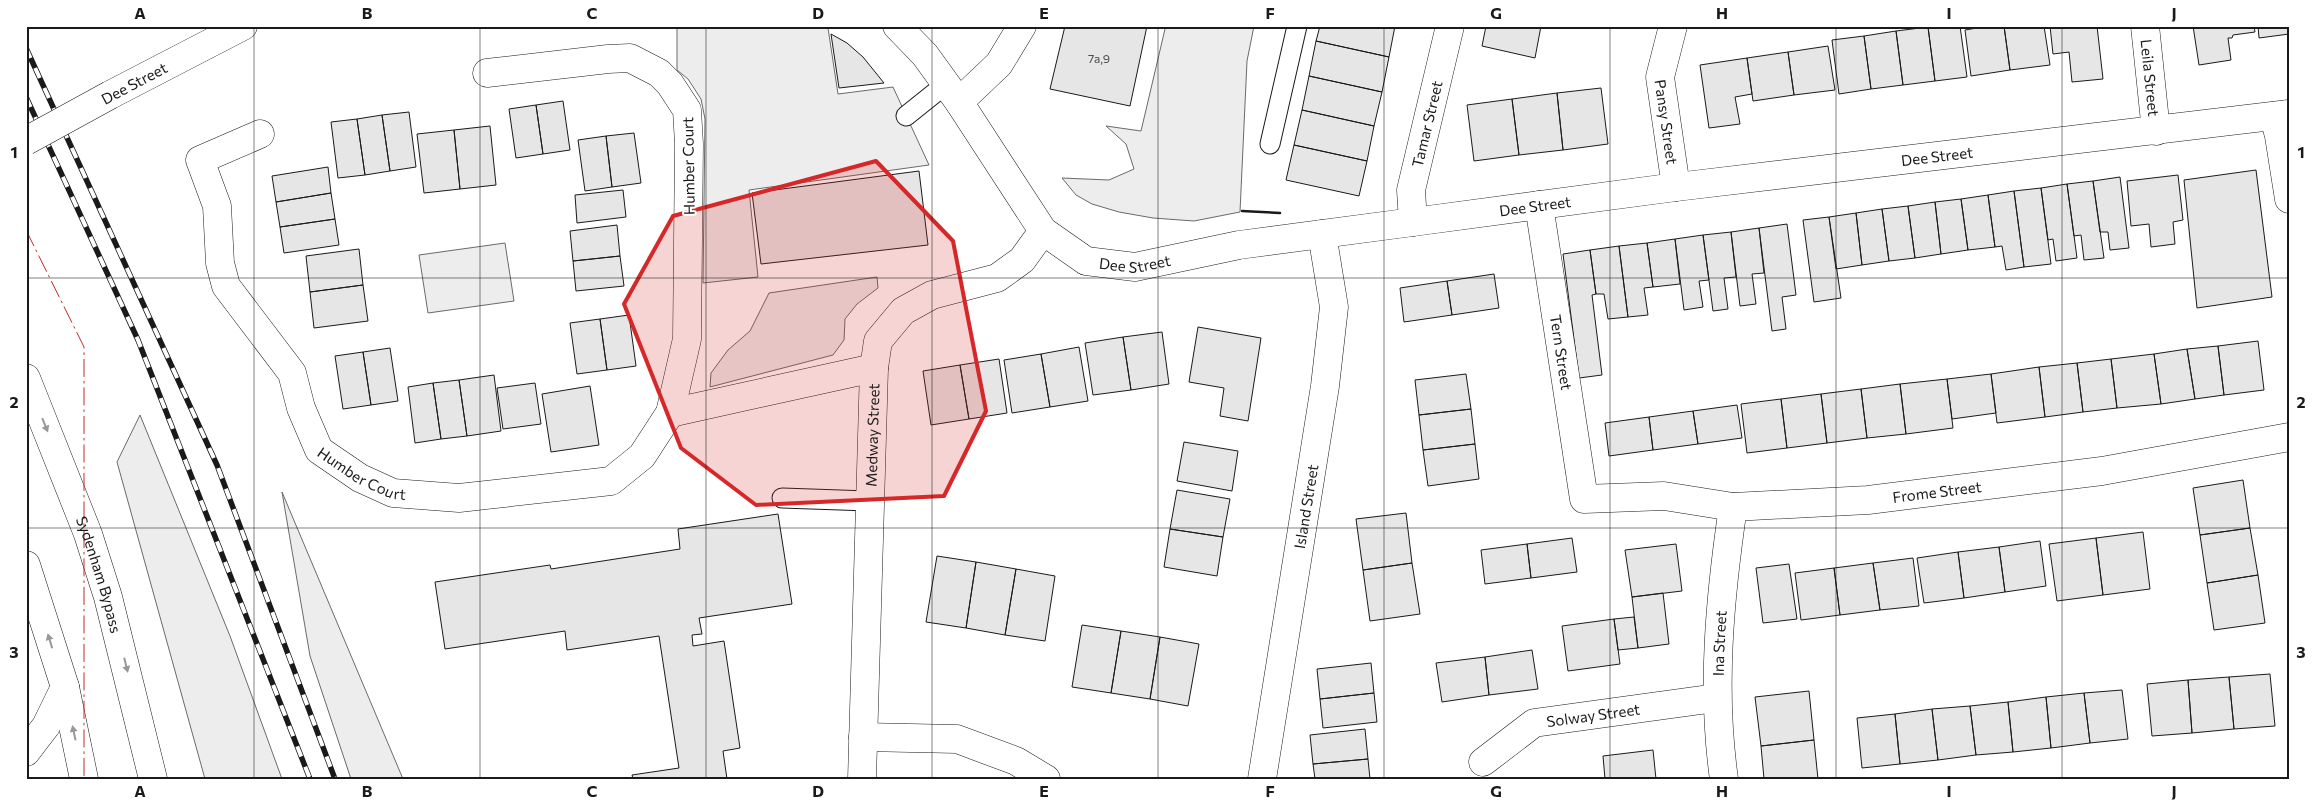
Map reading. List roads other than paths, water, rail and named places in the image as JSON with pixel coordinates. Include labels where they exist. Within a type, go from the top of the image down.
[{"type":"main road","name":"Dee Street","points":[[26,142],[110,95],[243,26]]},
{"type":"main road","name":"Dee Street","points":[[897,26],[925,55],[953,93],[1043,231],[1086,261],[1135,267],[1239,245],[1539,205],[2281,115]]},
{"type":"main road","points":[[953,93],[999,64],[1022,26]]},
{"type":"main road","name":"Tamar Street","points":[[1413,222],[1411,190],[1450,26]]},
{"type":"main road","name":"Pansy Street","points":[[1673,26],[1660,77],[1676,187]]},
{"type":"main road","name":"Leila Street","points":[[2145,26],[2156,131]]},
{"type":"main road","name":"Humber Court","points":[[260,134],[200,160],[217,206],[220,263],[226,286],[292,373],[301,408],[319,450],[360,478],[393,493],[459,498],[610,481],[642,456],[670,413],[688,339],[689,144],[687,110],[670,84],[659,73],[630,58],[487,72]]},
{"type":"main road","points":[[2281,115],[2279,136],[2289,199]]},
{"type":"main road","name":"Tern Street","points":[[1539,205],[1584,499]]},
{"type":"main road","name":"Medway Street","points":[[862,779],[874,368],[878,341],[903,311],[932,294],[997,278],[1022,260],[1043,231]]},
{"type":"main road","name":"Island Street","points":[[1262,779],[1322,404],[1334,307],[1322,234]]},
{"type":"main road","points":[[670,413],[874,368]]},
{"type":"main road","name":"Sydenham Bypass","points":[[26,378],[88,534],[108,597],[153,779]]},
{"type":"main road","name":"Frome Street","points":[[1584,499],[1664,496],[1733,506],[1868,500],[2102,471],[2289,437]]},
{"type":"main road","name":"Ina Street","points":[[1724,779],[1716,698],[1724,571],[1733,506]]},
{"type":"main road","points":[[26,565],[65,687],[84,779]]},
{"type":"main road","points":[[26,752],[46,726],[65,687]]},
{"type":"main road","name":"Solway Street","points":[[1483,762],[1534,723],[1716,698]]},
{"type":"main road","points":[[863,737],[957,739],[1016,761],[1046,779]]},
{"type":"lane","points":[[1270,144],[1297,26]]},
{"type":"lane","points":[[906,116],[953,93]]},
{"type":"lane","points":[[782,498],[870,501]]},
{"type":"railway","points":[[26,48],[217,465],[335,779]]},
{"type":"railway","points":[[26,97],[138,340],[310,779]]}]
